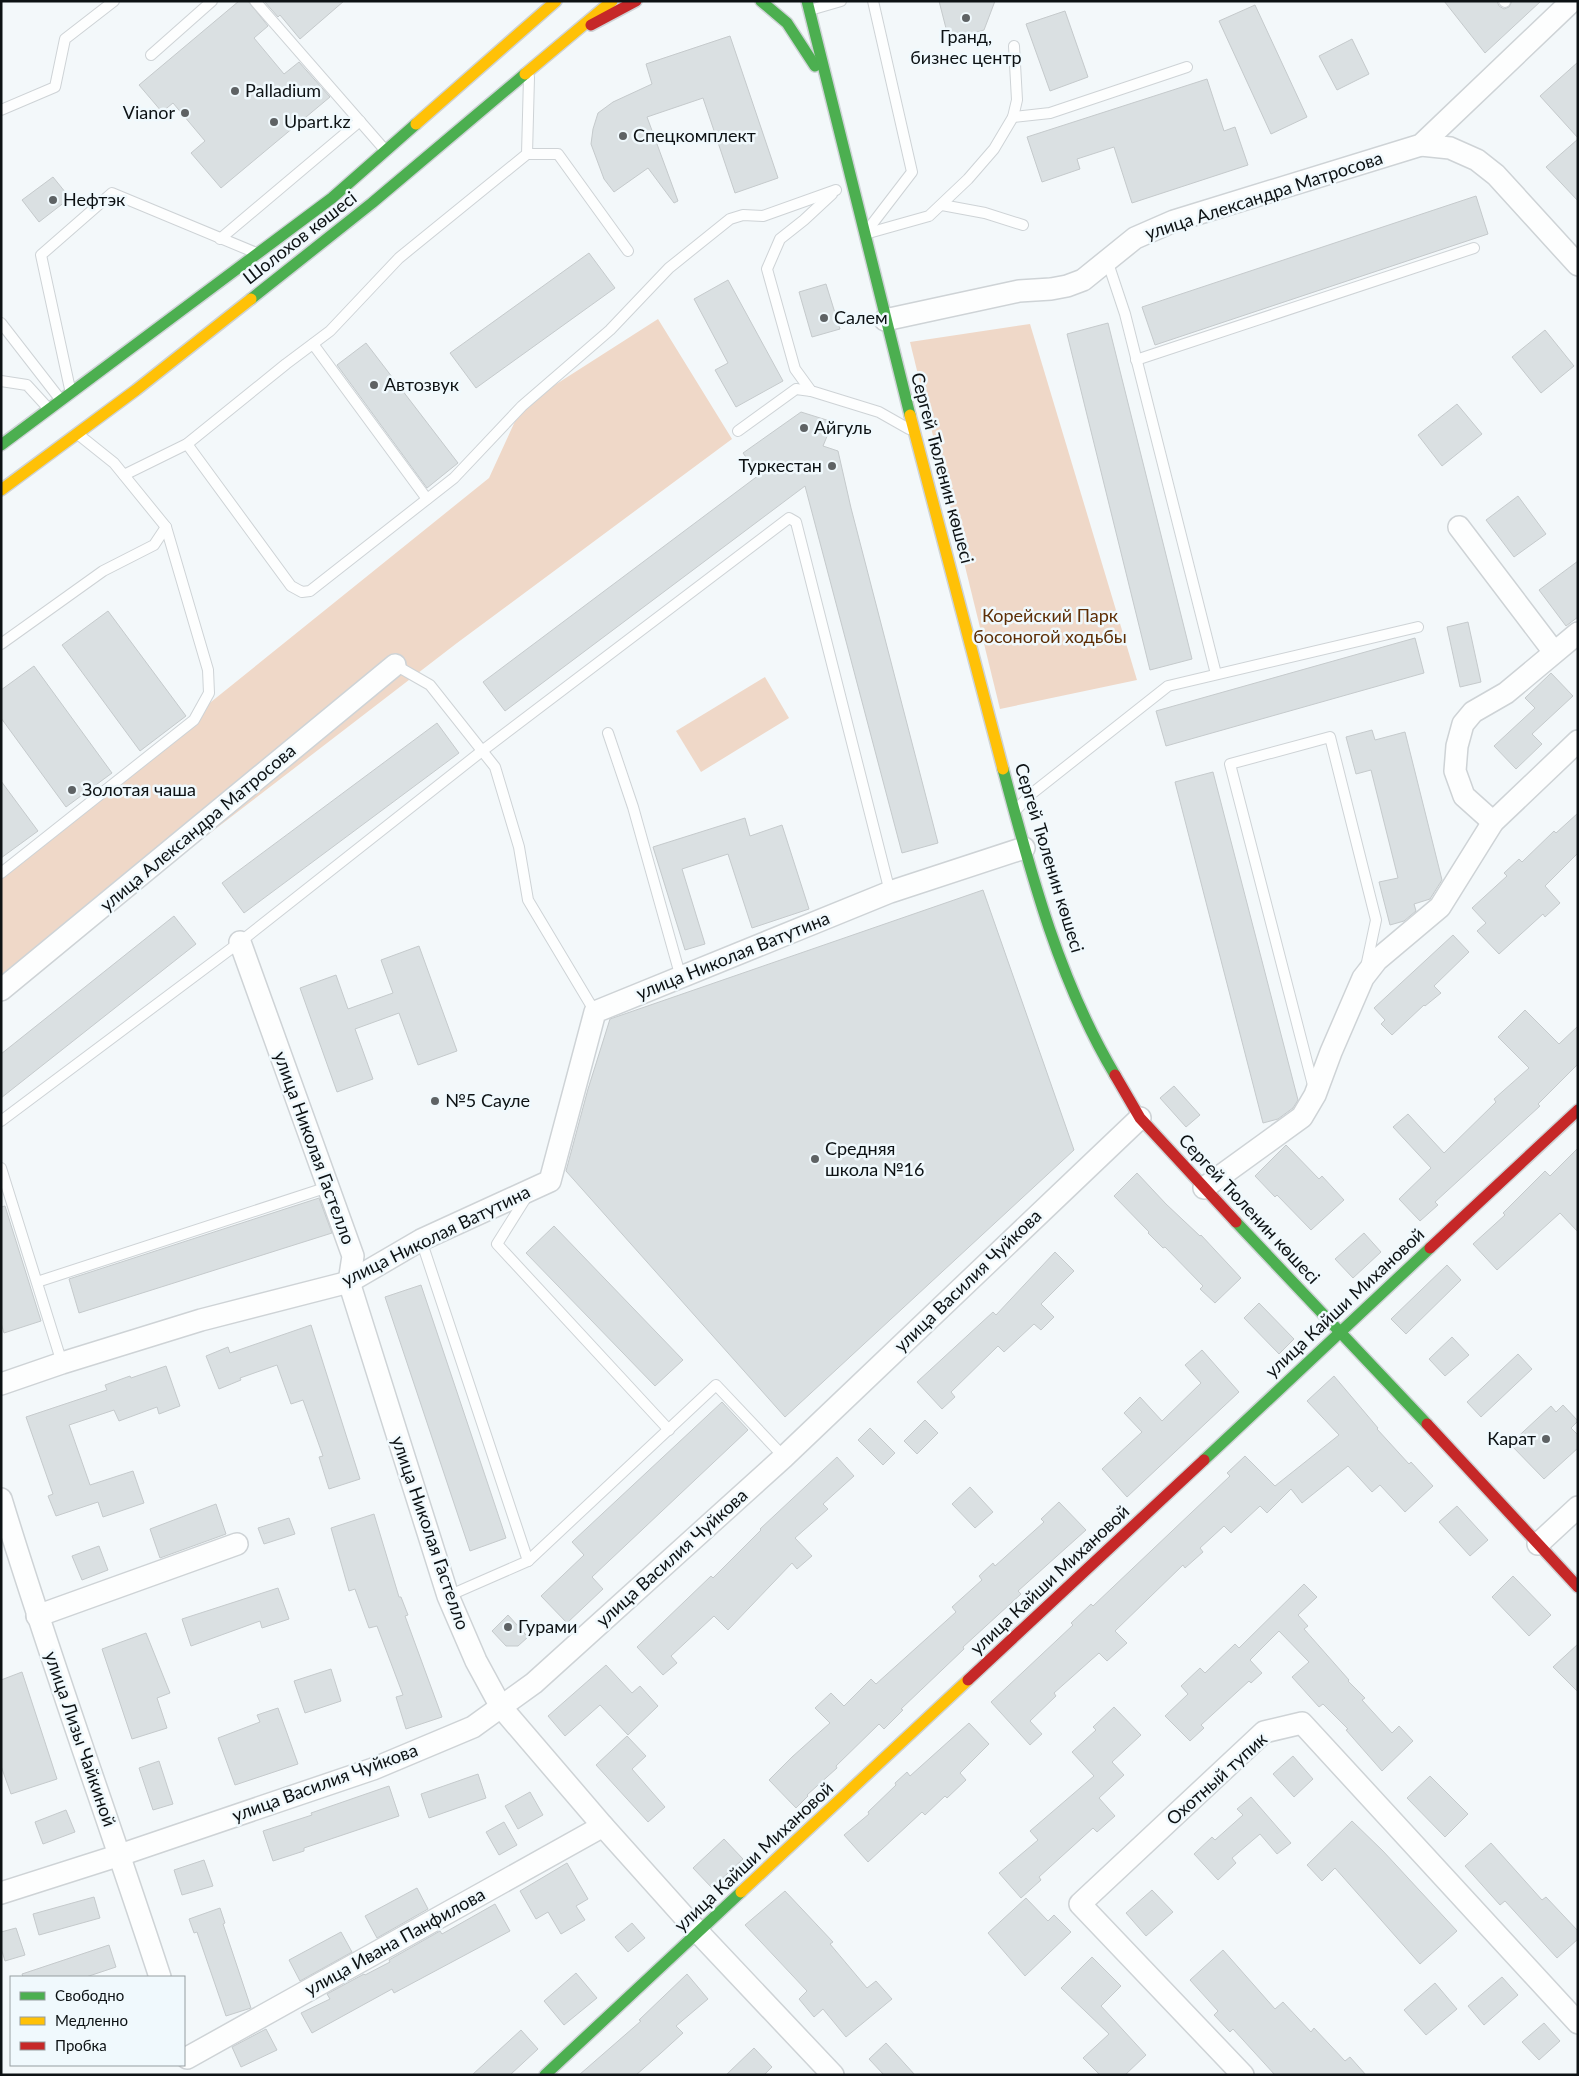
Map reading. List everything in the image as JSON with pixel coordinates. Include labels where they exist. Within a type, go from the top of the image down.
[{"type":"main road","name":"Шолохов көшесі","points":[[1,445],[332,198],[556,1]]},
{"type":"main road","name":"Шолохов көшесі","points":[[1,490],[136,390],[372,203],[612,1]]},
{"type":"main road","points":[[566,40],[608,14],[636,1]]},
{"type":"main road","points":[[761,1],[787,23],[829,89]]},
{"type":"main road","name":"Сергей Тюленин көшесі","points":[[808,6],[885,320],[1024,848],[1047,926],[1075,996],[1105,1059],[1140,1118],[1341,1331],[1578,1587]]},
{"type":"main road","name":"улица Кайши Михановой","points":[[545,2075],[1578,1110]]},
{"type":"street","name":"улица Александра Матросова","points":[[885,320],[1019,291],[1067,286],[1083,280],[1106,259],[1135,238],[1174,221],[1421,145],[1572,1]]},
{"type":"street","points":[[1421,145],[1450,148],[1477,160],[1496,175],[1578,264]]},
{"type":"street","points":[[1459,527],[1554,652]]},
{"type":"street","points":[[1493,822],[1464,796],[1455,771],[1457,746],[1463,724],[1473,712],[1506,692],[1578,633]]},
{"type":"street","name":"улица Александра Матросова","points":[[1,990],[395,665]]},
{"type":"street","points":[[1204,1188],[1302,1118],[1315,1095],[1331,1052],[1363,978],[1377,960],[1440,907],[1493,822],[1578,741]]},
{"type":"street","name":"улица Николая Ватутина","points":[[1,1384],[201,1320],[349,1282],[420,1240],[550,1181],[596,1012],[890,892],[1024,848]]},
{"type":"street","name":"улица Николая Гастелло","points":[[240,942],[353,1256],[349,1282],[448,1596],[476,1661],[501,1707],[698,1932],[833,2075]]},
{"type":"street","name":"улица Василия Чуйкова","points":[[1,1893],[120,1855],[373,1769],[473,1727],[534,1683],[784,1457],[1140,1118]]},
{"type":"street","name":"улица Лизы Чайкиной","points":[[1,1499],[37,1616],[160,1976]]},
{"type":"street","points":[[1538,1544],[1578,1507]]},
{"type":"street","points":[[37,1616],[237,1544]]},
{"type":"street","name":"Охотный тупик","points":[[1243,2075],[1080,1904],[1264,1732],[1302,1723],[1578,2023]]},
{"type":"street","name":"улица Ивана Панфилова","points":[[188,2060],[604,1826]]},
{"type":"lane","points":[[1,110],[55,87],[65,39],[114,1]]},
{"type":"lane","points":[[151,55],[212,1]]},
{"type":"lane","points":[[255,1],[386,151]]},
{"type":"lane","points":[[808,6],[841,1]]},
{"type":"lane","points":[[864,235],[912,172],[873,1]]},
{"type":"lane","points":[[864,235],[929,216],[942,205],[994,150],[1012,117],[1017,100],[1014,46]]},
{"type":"lane","points":[[1012,117],[1050,113],[1187,67]]},
{"type":"lane","points":[[527,154],[529,71]]},
{"type":"lane","points":[[220,239],[360,121]]},
{"type":"lane","points":[[124,475],[187,444],[330,331],[399,258],[527,154],[558,154],[628,251]]},
{"type":"lane","points":[[187,444],[291,586],[302,592],[310,590],[318,586],[454,478],[522,406],[610,330],[669,268],[730,219],[743,215],[763,216],[852,186]]},
{"type":"lane","points":[[811,391],[795,369],[767,268],[780,239],[804,220],[836,190]]},
{"type":"lane","points":[[71,391],[41,255],[112,193],[257,254]]},
{"type":"lane","points":[[942,205],[985,213],[1023,225]]},
{"type":"lane","points":[[1136,360],[1474,248]]},
{"type":"lane","points":[[1106,259],[1125,314],[1216,674]]},
{"type":"lane","points":[[1,322],[61,400]]},
{"type":"lane","points":[[313,344],[427,499]]},
{"type":"lane","points":[[1,381],[27,385],[49,409]]},
{"type":"lane","points":[[738,431],[796,389],[811,391],[879,412],[914,432]]},
{"type":"lane","points":[[1,873],[194,720],[209,693],[208,670],[166,527],[114,463],[77,433]]},
{"type":"lane","points":[[1,1121],[240,942],[482,751],[789,518],[796,522],[890,892]]},
{"type":"lane","points":[[1,644],[103,571],[154,545],[166,527]]},
{"type":"lane","points":[[1015,812],[1030,795],[1168,686],[1418,627]]},
{"type":"lane","points":[[395,665],[430,685],[495,767],[520,847],[528,900],[596,1012]]},
{"type":"lane","points":[[608,733],[633,807],[681,978]]},
{"type":"lane","points":[[1315,1095],[1230,764],[1330,737],[1376,920],[1363,978]]},
{"type":"lane","points":[[1,1168],[62,1363]]},
{"type":"lane","points":[[37,1282],[328,1187]]},
{"type":"lane","points":[[531,1188],[497,1244],[669,1430]]},
{"type":"lane","points":[[420,1240],[528,1561]]},
{"type":"lane","points":[[448,1596],[528,1561],[716,1385],[784,1457]]},
{"type":"green space","points":[[658,319],[732,439],[457,643],[1,994],[1,871],[489,478],[522,406]]},
{"type":"green space","name":"Корейский Парк босоногой ходьбы","points":[[1030,324],[1137,680],[1000,709],[910,342]]},
{"type":"green space","points":[[765,677],[789,718],[701,772],[676,731]]},
{"type":"building","name":"Palladium","points":[[239,1],[248,1],[268,26],[254,38],[284,74],[299,62],[330,97],[221,188],[191,153],[205,141],[173,103],[162,112],[139,85]]},
{"type":"building","points":[[264,1],[344,1],[300,39],[280,15],[278,17]]},
{"type":"building","name":"Гранд, бизнес центр","points":[[939,1],[995,1],[984,30],[949,40]]},
{"type":"building","points":[[1444,1],[1497,1],[1499,6],[1504,9],[1509,7],[1512,1],[1541,1],[1485,53]]},
{"type":"building","points":[[1255,5],[1307,117],[1271,134],[1219,21]]},
{"type":"building","points":[[1065,11],[1088,77],[1050,91],[1026,24]]},
{"type":"building","points":[[730,36],[778,178],[735,193],[703,98],[647,117],[678,201],[674,203],[648,168],[614,192],[604,179],[591,144],[598,113],[613,102],[652,84],[646,64]]},
{"type":"building","points":[[1352,39],[1369,74],[1337,90],[1319,56]]},
{"type":"building","points":[[1578,62],[1578,138],[1540,96]]},
{"type":"building","points":[[1207,79],[1224,131],[1235,127],[1248,165],[1132,203],[1114,147],[1077,159],[1080,169],[1042,182],[1027,137]]},
{"type":"building","points":[[1578,139],[1578,201],[1546,167]]},
{"type":"building","points":[[53,177],[70,198],[39,222],[22,200]]},
{"type":"building","points":[[1476,196],[1488,234],[1155,345],[1142,307]]},
{"type":"building","points":[[589,253],[615,288],[476,388],[450,353]]},
{"type":"building","points":[[728,280],[783,381],[736,407],[715,370],[728,363],[694,299]]},
{"type":"building","points":[[826,284],[840,329],[812,337],[799,292]]},
{"type":"building","points":[[1108,323],[1192,659],[1150,670],[1067,334]]},
{"type":"building","points":[[1545,330],[1574,366],[1541,393],[1512,357]]},
{"type":"building","points":[[366,343],[458,463],[427,488],[337,365]]},
{"type":"building","points":[[1457,404],[1482,434],[1442,466],[1418,435]]},
{"type":"building","points":[[801,412],[833,422],[823,446],[838,451],[938,843],[902,853],[805,486],[505,711],[483,682],[759,475],[743,453]]},
{"type":"building","points":[[1518,496],[1546,534],[1514,557],[1486,520]]},
{"type":"building","points":[[1578,561],[1578,617],[1566,626],[1539,590]]},
{"type":"building","points":[[108,611],[186,716],[140,751],[62,645]]},
{"type":"building","points":[[1468,622],[1481,682],[1460,687],[1447,627]]},
{"type":"building","points":[[1415,638],[1424,673],[1166,746],[1156,711]]},
{"type":"building","points":[[34,666],[112,773],[66,807],[1,718],[1,690]]},
{"type":"building","points":[[1551,673],[1573,696],[1532,734],[1542,744],[1516,769],[1494,746],[1535,708],[1525,698]]},
{"type":"building","points":[[437,723],[459,753],[244,913],[222,883]]},
{"type":"building","points":[[1372,730],[1375,740],[1405,732],[1442,880],[1430,899],[1414,904],[1416,911],[1404,921],[1390,925],[1379,882],[1398,878],[1371,770],[1356,774],[1346,737]]},
{"type":"building","points":[[1213,772],[1298,1100],[1293,1108],[1278,1119],[1263,1123],[1175,782]]},
{"type":"building","points":[[1,781],[38,831],[1,858]]},
{"type":"building","points":[[1578,813],[1578,853],[1545,886],[1560,903],[1545,917],[1543,914],[1499,954],[1477,931],[1486,923],[1472,908],[1507,876],[1504,873],[1519,859],[1522,862],[1554,831],[1556,833]]},
{"type":"building","points":[[745,818],[750,836],[782,825],[809,909],[752,928],[728,854],[682,869],[705,944],[685,950],[653,847]]},
{"type":"building","name":"Средняя школа №16","points":[[983,890],[1074,1150],[785,1417],[566,1171],[588,1089],[610,1019]]},
{"type":"building","points":[[174,916],[196,944],[1,1098],[1,1054]]},
{"type":"building","points":[[1453,935],[1469,952],[1434,986],[1441,993],[1424,1005],[1392,1035],[1381,1024],[1385,1020],[1374,1008]]},
{"type":"building","points":[[419,946],[457,1051],[418,1065],[399,1013],[355,1029],[373,1079],[337,1092],[300,988],[336,975],[348,1009],[393,993],[381,960]]},
{"type":"building","points":[[1525,1010],[1559,1044],[1578,1026],[1578,1064],[1538,1104],[1540,1106],[1435,1202],[1438,1205],[1420,1221],[1399,1199],[1431,1168],[1393,1127],[1408,1114],[1444,1153],[1496,1102],[1494,1099],[1529,1068],[1498,1037]]},
{"type":"building","points":[[1174,1086],[1200,1115],[1186,1127],[1160,1098]]},
{"type":"building","points":[[1286,1145],[1319,1179],[1322,1176],[1344,1200],[1311,1230],[1277,1195],[1275,1197],[1255,1176]]},
{"type":"building","points":[[1578,1148],[1578,1232],[1560,1213],[1497,1270],[1473,1244],[1505,1215],[1503,1213],[1545,1171],[1550,1176]]},
{"type":"building","points":[[1137,1173],[1166,1204],[1201,1235],[1241,1278],[1215,1303],[1200,1289],[1203,1286],[1165,1247],[1163,1248],[1148,1233],[1114,1196]]},
{"type":"building","points":[[319,1198],[332,1233],[79,1313],[69,1279]]},
{"type":"building","points":[[5,1206],[41,1321],[4,1333],[1,1323],[1,1207]]},
{"type":"building","points":[[554,1226],[683,1360],[655,1386],[526,1253]]},
{"type":"building","points":[[1364,1233],[1381,1252],[1353,1278],[1335,1259]]},
{"type":"building","points":[[1055,1252],[1074,1271],[1041,1304],[1054,1317],[1041,1330],[1034,1324],[1004,1352],[998,1346],[951,1392],[955,1397],[942,1409],[917,1382],[993,1312],[996,1315]]},
{"type":"building","points":[[1447,1265],[1461,1280],[1406,1334],[1391,1319]]},
{"type":"building","points":[[421,1285],[506,1538],[470,1551],[385,1297]]},
{"type":"building","points":[[1259,1303],[1294,1339],[1279,1354],[1244,1318]]},
{"type":"building","points":[[311,1325],[360,1479],[329,1489],[319,1457],[323,1456],[303,1400],[291,1404],[277,1365],[240,1378],[241,1380],[219,1389],[206,1356],[228,1347],[230,1353]]},
{"type":"building","points":[[1452,1337],[1469,1355],[1445,1376],[1429,1359]]},
{"type":"building","points":[[1202,1350],[1239,1392],[1127,1497],[1102,1469],[1142,1432],[1124,1413],[1140,1397],[1162,1421],[1201,1383],[1185,1365]]},
{"type":"building","points":[[1518,1354],[1532,1369],[1481,1417],[1467,1402]]},
{"type":"building","points":[[166,1366],[180,1406],[159,1414],[157,1407],[119,1421],[114,1410],[69,1425],[90,1485],[133,1471],[144,1503],[103,1517],[98,1502],[56,1516],[48,1496],[53,1494],[26,1417],[107,1390],[105,1385]]},
{"type":"building","points":[[1334,1376],[1377,1429],[1409,1464],[1411,1462],[1433,1486],[1405,1512],[1380,1485],[1372,1492],[1348,1466],[1302,1503],[1291,1489],[1267,1513],[1260,1506],[1231,1533],[1224,1526],[1200,1548],[1203,1552],[1185,1568],[1183,1565],[1115,1631],[1127,1643],[1107,1661],[1099,1653],[1054,1693],[1056,1696],[1030,1721],[1042,1734],[1030,1745],[991,1702],[1073,1625],[1071,1623],[1091,1604],[1093,1606],[1230,1476],[1227,1473],[1245,1456],[1275,1486],[1339,1435],[1307,1401]]},
{"type":"building","points":[[722,1402],[748,1430],[592,1577],[603,1589],[567,1623],[541,1596],[584,1555],[572,1542]]},
{"type":"building","name":"Карат","points":[[1563,1405],[1578,1421],[1571,1428],[1578,1435],[1578,1448],[1544,1479],[1510,1444],[1551,1406],[1556,1412]]},
{"type":"building","points":[[925,1420],[938,1433],[917,1454],[904,1441]]},
{"type":"building","points":[[870,1428],[895,1453],[883,1465],[858,1440]]},
{"type":"building","points":[[837,1457],[854,1476],[823,1504],[828,1509],[795,1538],[812,1556],[797,1569],[792,1563],[728,1630],[714,1616],[671,1656],[677,1663],[663,1675],[637,1647],[711,1576],[713,1578],[760,1529]]},
{"type":"building","points":[[970,1487],[993,1512],[975,1528],[952,1504]]},
{"type":"building","points":[[1059,1502],[1086,1530],[1018,1591],[1021,1594],[963,1647],[964,1649],[901,1709],[903,1710],[884,1729],[879,1724],[796,1808],[769,1780],[830,1723],[815,1708],[831,1693],[844,1706],[871,1679],[876,1684],[956,1612],[952,1607],[982,1580],[979,1576],[993,1563],[995,1566],[1044,1522],[1041,1519]]},
{"type":"building","points":[[216,1504],[226,1534],[160,1558],[150,1529]]},
{"type":"building","points":[[1457,1506],[1488,1540],[1470,1556],[1439,1522]]},
{"type":"building","points":[[374,1514],[399,1597],[401,1597],[408,1615],[405,1616],[442,1717],[406,1729],[396,1697],[403,1695],[377,1626],[369,1628],[355,1589],[349,1591],[331,1528]]},
{"type":"building","points":[[289,1518],[295,1534],[264,1544],[258,1528]]},
{"type":"building","points":[[99,1546],[108,1570],[82,1580],[72,1556]]},
{"type":"building","points":[[1513,1576],[1551,1615],[1529,1636],[1492,1597]]},
{"type":"building","points":[[1304,1584],[1317,1597],[1298,1615],[1308,1626],[1304,1629],[1365,1698],[1362,1700],[1392,1733],[1399,1726],[1413,1741],[1382,1771],[1346,1730],[1348,1729],[1323,1704],[1319,1707],[1292,1677],[1309,1662],[1279,1631],[1250,1660],[1262,1673],[1251,1683],[1249,1681],[1201,1725],[1204,1728],[1190,1741],[1165,1716],[1188,1694],[1181,1686],[1200,1668],[1205,1673],[1235,1644],[1239,1648]]},
{"type":"building","points":[[278,1588],[289,1619],[262,1628],[260,1621],[191,1646],[182,1619]]},
{"type":"building","name":"Гурами","points":[[508,1615],[528,1637],[518,1646],[506,1646],[492,1631]]},
{"type":"building","points":[[146,1633],[170,1693],[157,1698],[167,1728],[132,1739],[102,1649]]},
{"type":"building","points":[[1578,1644],[1578,1692],[1553,1667]]},
{"type":"building","points":[[606,1665],[632,1693],[640,1686],[658,1706],[628,1735],[600,1705],[565,1736],[548,1716]]},
{"type":"building","points":[[331,1669],[341,1701],[305,1713],[294,1681]]},
{"type":"building","points":[[22,1672],[57,1779],[11,1794],[1,1766],[1,1680]]},
{"type":"building","points":[[1114,1707],[1141,1735],[1112,1762],[1124,1775],[1099,1798],[1115,1816],[1097,1832],[1093,1828],[1039,1877],[1041,1880],[1021,1898],[999,1873],[1038,1840],[1030,1831],[1094,1776],[1072,1752],[1096,1730],[1093,1727]]},
{"type":"building","points":[[278,1708],[298,1764],[235,1785],[218,1738],[260,1722],[257,1715]]},
{"type":"building","points":[[969,1723],[989,1744],[960,1773],[966,1780],[925,1815],[922,1812],[868,1862],[844,1835],[869,1814],[868,1812],[907,1772],[910,1776]]},
{"type":"building","points":[[627,1736],[646,1756],[632,1769],[665,1807],[648,1822],[596,1765]]},
{"type":"building","points":[[1293,1756],[1313,1779],[1294,1797],[1273,1774]]},
{"type":"building","points":[[159,1761],[173,1804],[153,1810],[139,1768]]},
{"type":"building","points":[[478,1774],[486,1798],[429,1818],[421,1794]]},
{"type":"building","points":[[1430,1776],[1468,1814],[1445,1837],[1407,1798]]},
{"type":"building","points":[[389,1786],[399,1816],[304,1848],[304,1851],[273,1861],[263,1831]]},
{"type":"building","points":[[530,1792],[543,1815],[518,1829],[505,1806]]},
{"type":"building","points":[[1251,1797],[1291,1843],[1277,1854],[1260,1834],[1232,1858],[1236,1863],[1218,1880],[1194,1854],[1212,1837],[1215,1840],[1243,1815],[1237,1809]]},
{"type":"building","points":[[66,1810],[75,1832],[43,1844],[35,1822]]},
{"type":"building","points":[[1352,1821],[1383,1851],[1457,1931],[1420,1964],[1335,1868],[1322,1881],[1307,1865]]},
{"type":"building","points":[[504,1822],[517,1845],[499,1855],[486,1832]]},
{"type":"building","points":[[724,1839],[743,1859],[712,1888],[693,1868]]},
{"type":"building","points":[[1491,1843],[1542,1900],[1546,1897],[1578,1931],[1578,1939],[1557,1958],[1505,1901],[1500,1905],[1465,1866]]},
{"type":"building","points":[[204,1860],[213,1886],[182,1895],[174,1870]]},
{"type":"building","points":[[567,1863],[588,1899],[576,1906],[585,1920],[561,1934],[548,1912],[536,1919],[520,1891]]},
{"type":"building","points":[[417,1888],[428,1909],[377,1938],[365,1916]]},
{"type":"building","points":[[1152,1890],[1173,1912],[1146,1936],[1126,1913]]},
{"type":"building","points":[[785,1891],[833,1942],[830,1944],[867,1988],[876,1981],[892,1999],[846,2037],[823,2009],[814,2017],[799,1999],[807,1991],[745,1925]]},
{"type":"building","points":[[94,1897],[100,1918],[39,1935],[33,1914]]},
{"type":"building","points":[[1026,1898],[1048,1921],[1054,1915],[1071,1932],[1025,1976],[988,1933]]},
{"type":"building","points":[[495,1904],[510,1931],[394,1993],[392,1989],[312,2033],[301,2013],[330,1999],[327,1994],[390,1962],[389,1960],[440,1931],[442,1934]]},
{"type":"building","points":[[220,1908],[225,1923],[223,1924],[251,2008],[226,2016],[197,1932],[194,1933],[189,1919]]},
{"type":"building","points":[[632,1923],[645,1938],[628,1952],[615,1937]]},
{"type":"building","points":[[16,1928],[25,1955],[5,1961],[1,1948],[1,1932]]},
{"type":"building","points":[[341,1932],[352,1952],[300,1981],[289,1960]]},
{"type":"building","points":[[109,1945],[116,1967],[89,1976],[23,1976],[22,1974]]},
{"type":"building","points":[[1223,1950],[1275,2009],[1283,2002],[1311,2032],[1314,2028],[1345,2061],[1350,2057],[1366,2075],[1275,2075],[1233,2029],[1230,2032],[1214,2015],[1218,2011],[1190,1980]]},
{"type":"building","points":[[1092,1957],[1121,1986],[1101,2006],[1146,2055],[1125,2075],[1100,2075],[1083,2058],[1109,2034],[1061,1988]]},
{"type":"building","points":[[576,1973],[597,1998],[564,2025],[544,2001]]},
{"type":"building","points":[[687,1974],[708,1999],[676,2026],[683,2033],[636,2075],[579,2075],[641,2021],[639,2020]]},
{"type":"building","points":[[1502,1977],[1518,1995],[1484,2025],[1468,2006]]},
{"type":"building","points":[[1435,1983],[1457,2009],[1426,2035],[1404,2010]]},
{"type":"building","points":[[1544,2023],[1560,2041],[1539,2060],[1522,2042]]},
{"type":"building","points":[[266,2029],[277,2050],[241,2067],[232,2047]]},
{"type":"building","points":[[521,2030],[538,2049],[510,2075],[472,2075]]},
{"type":"building","points":[[886,2043],[915,2075],[884,2075],[869,2059]]},
{"type":"building","points":[[754,2048],[772,2067],[764,2075],[726,2075]]},
{"type":"traffic: fast","points":[[761,1],[787,23],[815,66]]},
{"type":"traffic: fast","points":[[807,1],[910,415]]},
{"type":"traffic: fast","points":[[251,299],[372,203],[525,74]]},
{"type":"traffic: fast","points":[[1,445],[332,198],[416,124]]},
{"type":"traffic: fast","points":[[1003,769],[1024,848],[1062,965],[1095,1039],[1115,1075]]},
{"type":"traffic: fast","points":[[1236,1222],[1427,1424]]},
{"type":"traffic: fast","points":[[1204,1460],[1430,1248]]},
{"type":"traffic: fast","points":[[545,2075],[741,1892]]},
{"type":"traffic: slow","points":[[416,124],[556,1]]},
{"type":"traffic: slow","points":[[525,74],[612,1]]},
{"type":"traffic: slow","points":[[1,490],[136,390],[251,299]]},
{"type":"traffic: slow","points":[[910,415],[1003,769]]},
{"type":"traffic: slow","points":[[741,1892],[968,1680]]},
{"type":"traffic: jam","points":[[591,25],[636,1]]},
{"type":"traffic: jam","points":[[1115,1075],[1140,1118],[1236,1222]]},
{"type":"traffic: jam","points":[[1430,1248],[1578,1110]]},
{"type":"traffic: jam","points":[[1427,1424],[1578,1587]]},
{"type":"traffic: jam","points":[[968,1680],[1204,1460]]},
{"type":"place","name":"Гранд, бизнес центр","points":[[966,18]]},
{"type":"place","name":"Palladium","points":[[235,91]]},
{"type":"place","name":"Vianor","points":[[185,113]]},
{"type":"place","name":"Upart.kz","points":[[274,122]]},
{"type":"place","name":"Спецкомплект","points":[[623,136]]},
{"type":"place","name":"Нефтэк","points":[[53,200]]},
{"type":"place","name":"Салем","points":[[824,318]]},
{"type":"place","name":"Автозвук","points":[[374,385]]},
{"type":"place","name":"Айгуль","points":[[804,428]]},
{"type":"place","name":"Туркестан","points":[[832,466]]},
{"type":"place","name":"Золотая чаша","points":[[72,790]]},
{"type":"place","name":"№5 Сауле","points":[[435,1101]]},
{"type":"place","name":"Средняя школа №16","points":[[815,1159]]},
{"type":"place","name":"Карат","points":[[1546,1439]]},
{"type":"place","name":"Гурами","points":[[508,1627]]}]
